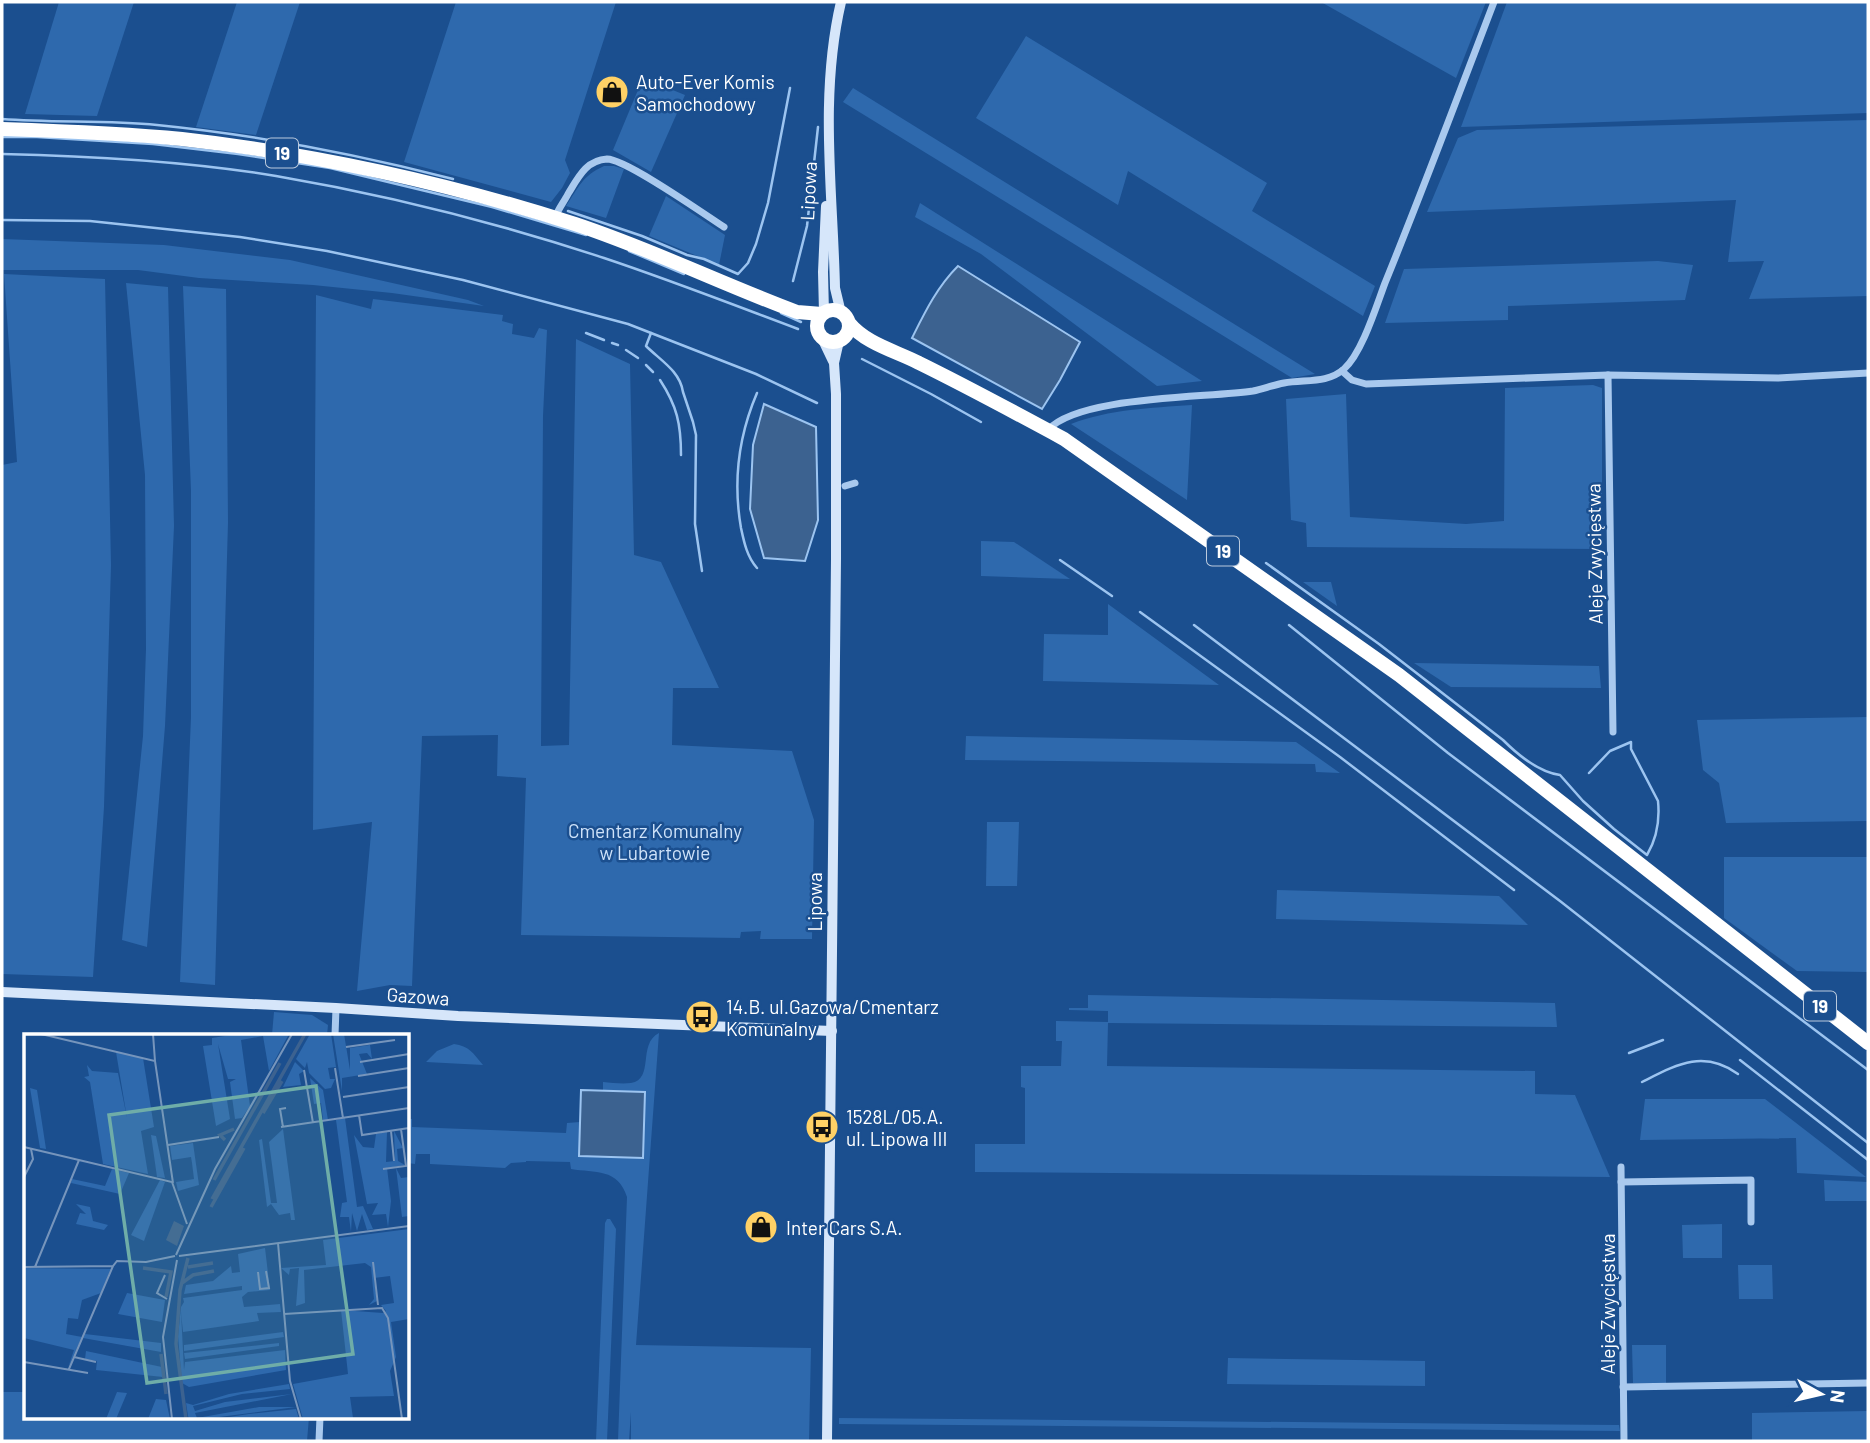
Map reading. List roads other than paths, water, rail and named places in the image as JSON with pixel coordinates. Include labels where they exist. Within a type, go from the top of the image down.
[{"type":"highway","name":"19","points":[[2,129],[179,139],[295,155],[391,175],[487,198],[630,243],[821,323],[832,342],[844,328],[855,331],[1064,439],[1399,675],[1868,1043]]},
{"type":"highway","points":[[821,323],[833,310],[844,328]]},
{"type":"street","points":[[829,150],[828,113],[832,51],[841,2]]},
{"type":"street","points":[[1048,430],[1059,420],[1100,407],[1252,391],[1284,383],[1319,380],[1342,371],[1350,364],[1359,349],[1494,2]]},
{"type":"street","name":"Lipowa","points":[[827,1441],[836,394],[834,363],[821,323],[829,150]]},
{"type":"street","name":"Lipowa","points":[[829,150],[835,288],[844,328],[834,363]]},
{"type":"street","points":[[555,218],[580,173],[604,159],[634,169],[724,227]]},
{"type":"street","points":[[1342,371],[1352,380],[1366,384],[1608,375],[1778,378],[1868,373]]},
{"type":"street","name":"Aleje Zwycięstwa","points":[[1608,375],[1613,732]]},
{"type":"street","points":[[845,486],[855,483]]},
{"type":"street","name":"Gazowa","points":[[2,992],[486,1018],[832,1031]]},
{"type":"street","points":[[335,1034],[336,1008]]},
{"type":"street","name":"Aleje Zwycięstwa","points":[[1621,1167],[1624,1441]]},
{"type":"street","points":[[1621,1182],[1751,1180],[1751,1222]]},
{"type":"street","points":[[1623,1387],[1868,1384]]},
{"type":"street","points":[[319,1441],[320,1418]]},
{"type":"waterway","points":[[568,211],[642,236],[738,274],[748,263],[768,203],[790,88]]},
{"type":"waterway","points":[[2,119],[138,123],[232,134],[380,161],[453,179]]},
{"type":"waterway","points":[[793,281],[807,226],[818,127]]},
{"type":"waterway","points":[[2,137],[153,144],[330,168],[492,207],[586,235]]},
{"type":"waterway","points":[[2,154],[174,163],[276,176],[359,192],[442,211],[564,245],[798,329]]},
{"type":"waterway","points":[[2,220],[90,221],[240,237],[327,251],[463,280],[628,324],[756,374],[817,403]]},
{"type":"waterway","points":[[629,251],[684,274]]},
{"type":"waterway","points":[[781,313],[801,322]]},
{"type":"waterway","points":[[586,333],[604,340]]},
{"type":"waterway","points":[[651,333],[646,346],[669,366],[678,378],[696,435],[695,524],[702,571]]},
{"type":"waterway","points":[[612,343],[618,345]]},
{"type":"waterway","points":[[626,350],[638,358]]},
{"type":"waterway","points":[[862,359],[981,422]]},
{"type":"waterway","points":[[646,365],[653,372]]},
{"type":"waterway","points":[[660,380],[677,416],[681,455]]},
{"type":"waterway","points":[[757,393],[742,442],[738,493],[743,539],[757,568]]},
{"type":"waterway","points":[[1060,560],[1112,596]]},
{"type":"waterway","points":[[1266,563],[1379,644],[1529,762],[1560,775],[1583,801],[1647,855],[1657,829],[1658,801],[1631,749],[1631,742],[1610,751],[1589,773]]},
{"type":"waterway","points":[[1140,612],[1340,757],[1514,890]]},
{"type":"waterway","points":[[1194,625],[1560,901],[1868,1143]]},
{"type":"waterway","points":[[1289,625],[1448,753],[1868,1070]]},
{"type":"waterway","points":[[1629,1053],[1663,1040]]},
{"type":"waterway","points":[[1740,1060],[1868,1160]]},
{"type":"waterway","points":[[1642,1082],[1678,1065],[1701,1061],[1725,1066],[1738,1074]]},
{"type":"place","name":"Auto-Ever Komis Samochodowy","points":[[612,92]]},
{"type":"place","name":"14.B. ul.Gazowa/Cmentarz Komunalny","points":[[702,1017]]},
{"type":"place","name":"1528L/05.A. ul. Lipowa III","points":[[822,1127]]},
{"type":"place","name":"Inter Cars S.A.","points":[[761,1227]]},
{"type":"park label","name":"Cmentarz Komunalny w Lubartowie","points":[[655,841]]}]
